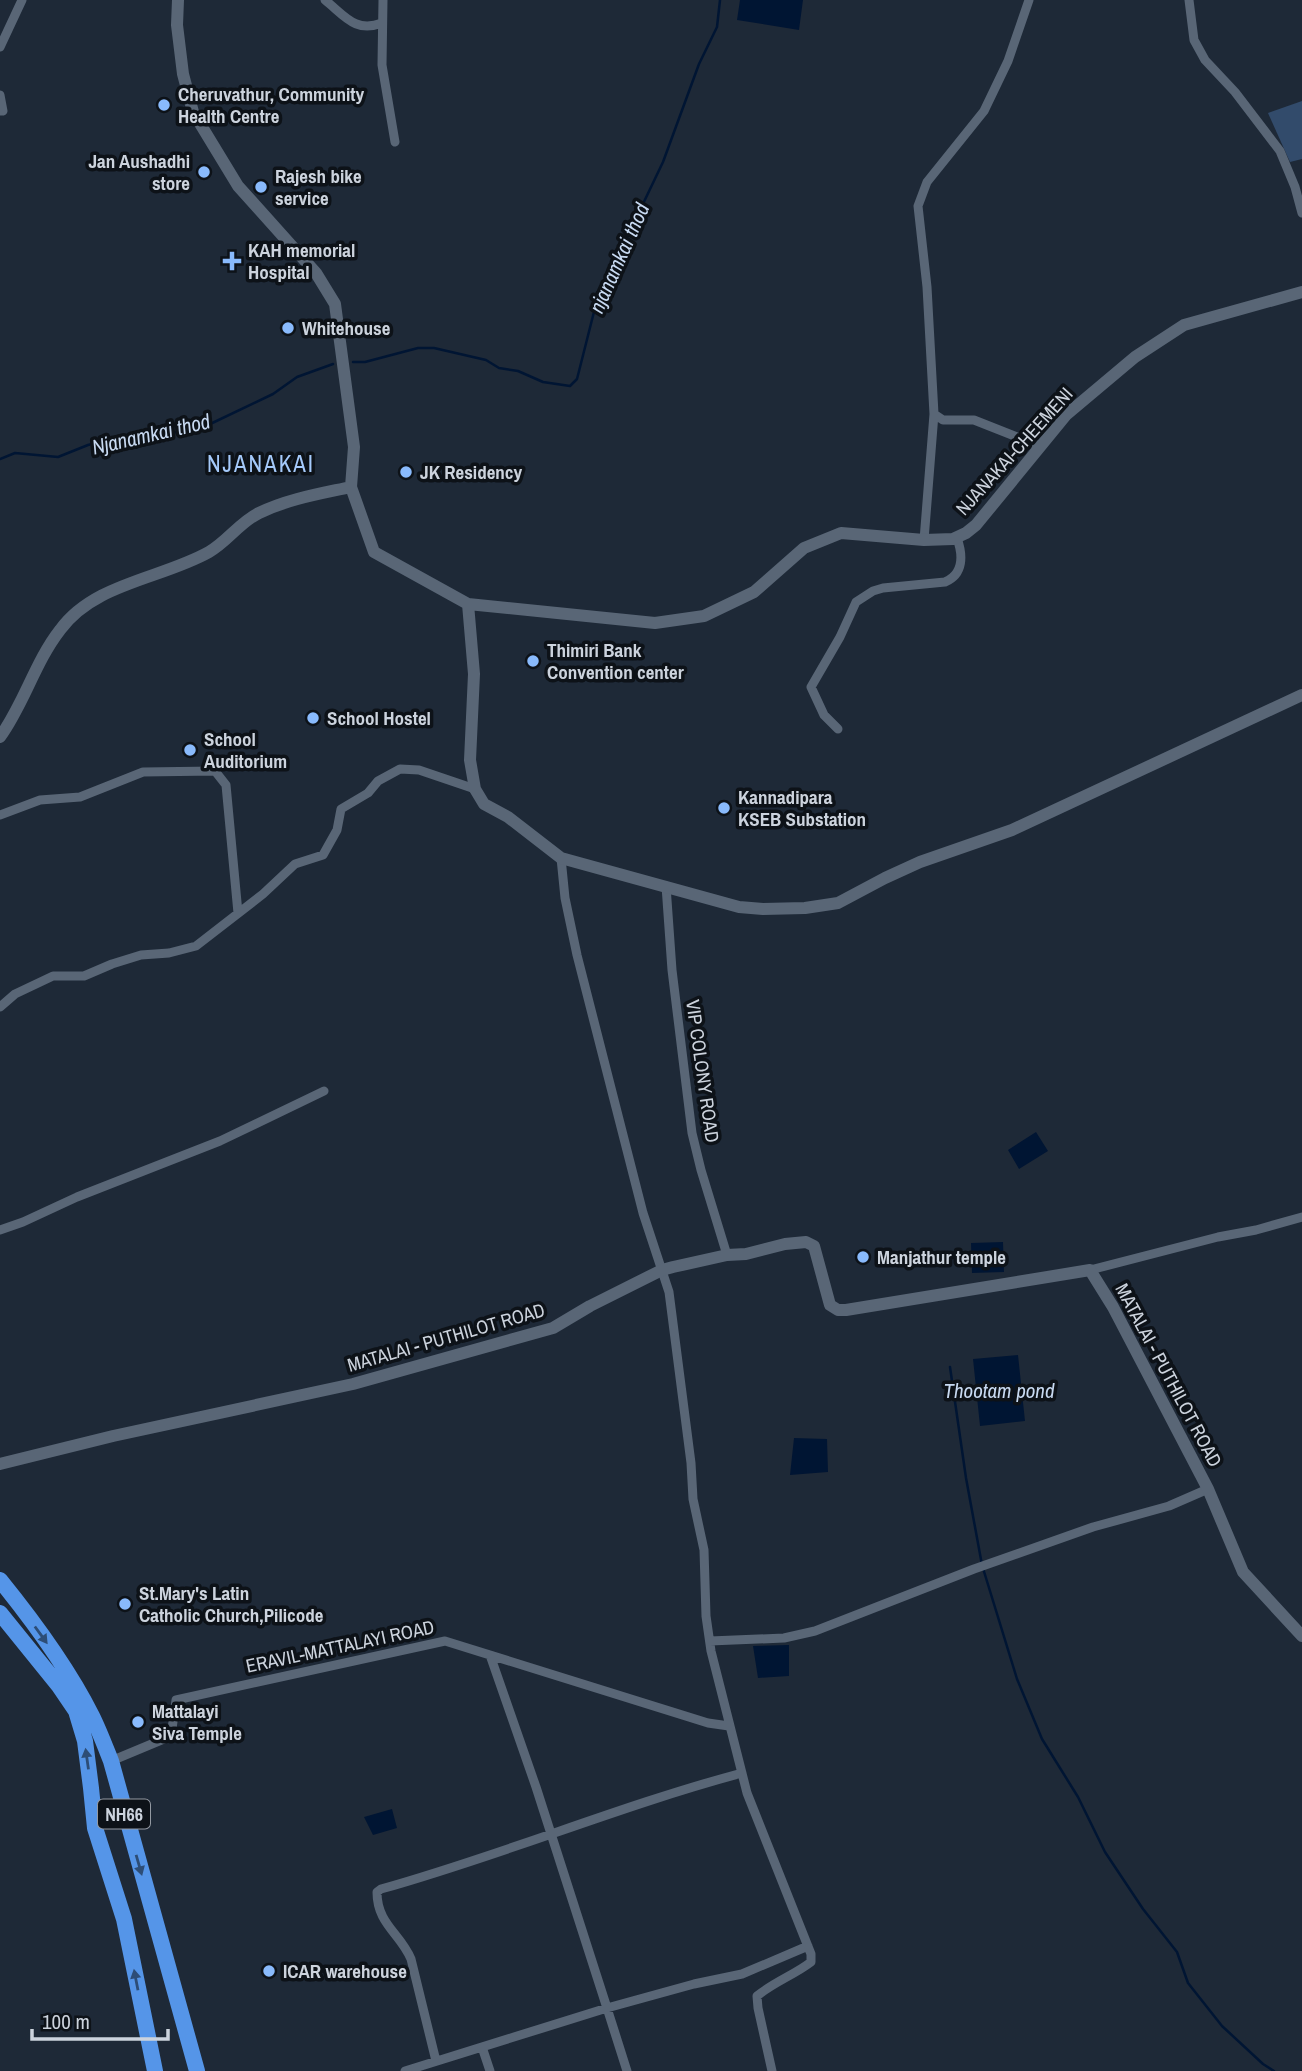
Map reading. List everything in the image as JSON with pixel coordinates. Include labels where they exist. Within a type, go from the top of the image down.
[{"type":"highway","name":"NH66","points":[[0,1580],[72,1681],[93,1717],[111,1761],[197,2071]]},
{"type":"highway","name":"NH66","points":[[0,1613],[76,1711],[85,1741],[95,1828],[124,1919],[155,2071]]},
{"type":"street","points":[[0,47],[22,0]]},
{"type":"street","points":[[0,737],[60,629],[85,606],[113,590],[172,570],[211,551],[256,514],[295,498],[351,487],[354,447],[335,304],[316,273],[238,186],[193,112],[183,74],[177,25],[178,0]]},
{"type":"street","points":[[325,0],[358,25],[369,28],[382,23]]},
{"type":"street","points":[[383,0],[382,65],[395,142]]},
{"type":"street","points":[[925,540],[934,414],[927,287],[918,206],[927,182],[984,111],[1008,61],[1029,0]]},
{"type":"street","points":[[1189,0],[1194,40],[1205,60],[1235,92],[1280,151],[1302,213]]},
{"type":"street","points":[[0,96],[3,111],[0,111]]},
{"type":"street","name":"NJANAKAI-CHEEMENI","points":[[351,487],[374,552],[468,604],[655,623],[704,616],[754,592],[804,548],[841,533],[925,540],[957,538],[976,525],[1066,415],[1135,357],[1184,325],[1302,292]]},
{"type":"street","points":[[934,414],[943,419],[974,419],[1040,446]]},
{"type":"street","points":[[838,729],[824,715],[811,687],[840,637],[856,602],[883,587],[953,579],[959,570],[962,551],[957,538]]},
{"type":"street","points":[[468,604],[474,674],[470,761],[475,789],[484,804],[508,817],[561,858],[739,907],[805,908],[838,903],[908,867],[1012,830],[1302,695]]},
{"type":"street","points":[[0,1007],[15,995],[53,976],[84,976],[141,955],[169,953],[196,946],[263,894],[295,864],[323,855],[337,830],[341,809],[368,793],[378,781],[400,769],[419,770],[475,789]]},
{"type":"street","points":[[0,815],[40,800],[80,797],[143,772],[215,771],[226,785],[237,913]]},
{"type":"street","points":[[561,858],[565,898],[577,955],[643,1213],[669,1292],[688,1437],[693,1499],[704,1550],[706,1616],[729,1726],[747,1793],[811,1954],[811,1962],[795,1974],[771,1984],[757,1996],[772,2071]]},
{"type":"street","name":"VIP COLONY ROAD","points":[[666,887],[671,970],[692,1133],[727,1255]]},
{"type":"street","points":[[0,1230],[220,1141],[324,1091]]},
{"type":"street","points":[[1090,1270],[1302,1217]]},
{"type":"street","name":"MATALAI - PUTHILOT ROAD","points":[[0,1464],[113,1436],[353,1384],[553,1328],[662,1270],[785,1244],[806,1242],[814,1246],[826,1293],[831,1304],[838,1310],[1090,1270],[1113,1307],[1208,1489],[1243,1572],[1302,1636]]},
{"type":"street","points":[[710,1641],[784,1638],[816,1631],[996,1561],[1093,1527],[1169,1506],[1208,1489]]},
{"type":"street","name":"ERAVIL-MATTALAYI ROAD","points":[[111,1761],[171,1736],[176,1700],[445,1641],[708,1723],[729,1726]]},
{"type":"street","points":[[491,1655],[627,2071]]},
{"type":"street","points":[[436,2061],[411,1959],[406,1948],[385,1924],[377,1892],[608,1814],[741,1773]]},
{"type":"street","points":[[405,2071],[607,2008],[742,1974],[808,1946]]},
{"type":"street","points":[[482,2047],[490,2071]]},
{"type":"shaded area","points":[[1302,101],[1302,159],[1290,162],[1268,113]]},
{"type":"water","points":[[740,0],[803,0],[799,30],[737,20]]},
{"type":"water","points":[[1036,1132],[1048,1151],[1019,1169],[1008,1150]]},
{"type":"water","points":[[1003,1242],[1004,1272],[972,1273],[971,1243]]},
{"type":"water","name":"Thootam pond","points":[[1018,1355],[1025,1421],[980,1426],[973,1359]]},
{"type":"water","points":[[794,1438],[827,1439],[828,1472],[790,1475]]},
{"type":"water","points":[[789,1645],[789,1676],[758,1678],[753,1646]]},
{"type":"water","points":[[392,1809],[397,1828],[373,1835],[364,1817]]},
{"type":"waterway","name":"njanamkai thod","points":[[353,362],[365,362],[418,348],[434,348],[486,360],[499,368],[518,371],[543,382],[570,386],[577,379],[597,300],[663,162],[699,64],[717,27],[720,0]]},
{"type":"waterway","name":"Njanamkai thod","points":[[0,459],[15,453],[58,457],[88,445],[135,433],[184,432],[206,426],[273,394],[297,377],[333,364]]},
{"type":"waterway","points":[[950,1367],[982,1565],[1017,1679],[1042,1739],[1078,1797],[1105,1852],[1143,1909],[1177,1952],[1188,1983],[1222,2026],[1274,2071]]},
{"type":"place","name":"Cheruvathur, Community Health Centre","points":[[164,105]]},
{"type":"place","name":"Jan Aushadhi store","points":[[204,172]]},
{"type":"place","name":"Rajesh bike service","points":[[261,187]]},
{"type":"place","name":"KAH memorial Hospital","points":[[232,261]]},
{"type":"place","name":"Whitehouse","points":[[288,328]]},
{"type":"place","name":"JK Residency","points":[[406,472]]},
{"type":"place","name":"Thimiri Bank Convention center","points":[[533,661]]},
{"type":"place","name":"School Hostel","points":[[313,718]]},
{"type":"place","name":"School Auditorium","points":[[190,750]]},
{"type":"place","name":"Kannadipara KSEB Substation","points":[[724,808]]},
{"type":"place","name":"Manjathur temple","points":[[863,1257]]},
{"type":"place","name":"St.Mary's Latin Catholic Church,Pilicode","points":[[125,1604]]},
{"type":"place","name":"Mattalayi Siva Temple","points":[[138,1722]]},
{"type":"place","name":"ICAR warehouse","points":[[269,1971]]},
{"type":"district","name":"NJANAKAI","points":[[261,463]]}]
